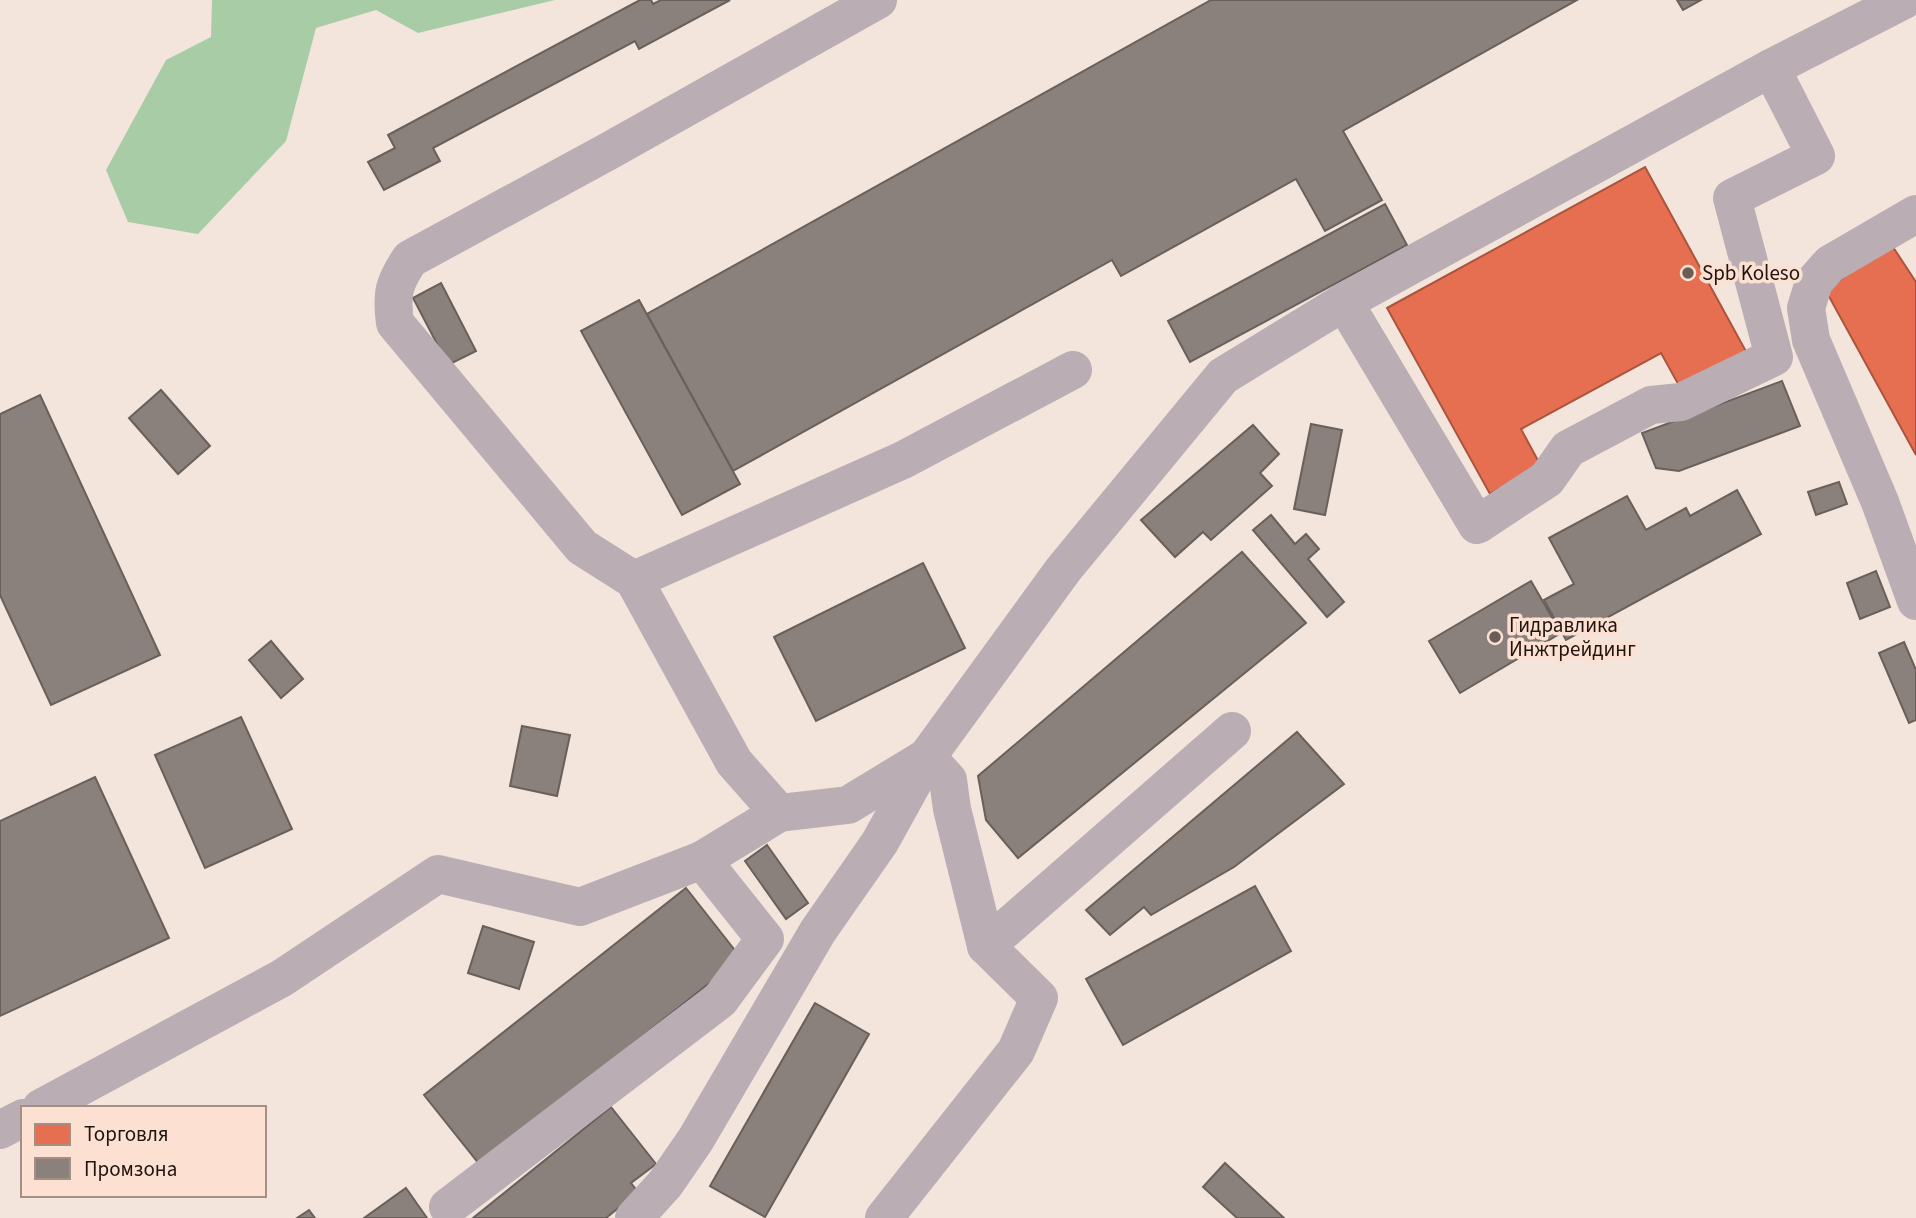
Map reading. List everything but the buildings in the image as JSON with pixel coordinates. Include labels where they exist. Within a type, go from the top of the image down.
[{"type":"street","points":[[779,813],[734,762],[634,580],[582,547],[396,323],[392,299],[397,279],[410,259],[619,146],[878,0]]},
{"type":"street","points":[[634,1218],[665,1184],[696,1139],[818,931],[880,842],[927,757],[1063,570],[1223,376],[1344,302],[1771,68],[1863,9],[1904,0]]},
{"type":"street","points":[[1344,302],[1477,525],[1547,479],[1568,449],[1651,405],[1681,402],[1774,357],[1732,198],[1815,156],[1771,68]]},
{"type":"street","points":[[1916,214],[1830,264],[1814,282],[1806,308],[1811,340],[1880,502],[1916,601]]},
{"type":"street","points":[[634,580],[903,460],[1073,370]]},
{"type":"street","points":[[986,946],[1232,731]]},
{"type":"street","points":[[45,1106],[282,978],[438,874],[580,907],[702,860],[779,813],[848,805],[927,757]]},
{"type":"street","points":[[884,1218],[1016,1051],[1039,998],[986,946],[947,780],[927,757]]},
{"type":"street","points":[[449,1207],[720,1000],[765,939],[702,860]]},
{"type":"street","points":[[0,1130],[21,1119]]},
{"type":"green space","points":[[212,0],[555,0],[418,33],[376,10],[316,28],[286,141],[198,234],[128,222],[106,170],[166,60],[211,37]]},
{"type":"place","name":"Spb Koleso","points":[[1688,273]]},
{"type":"place","name":"Гидравлика Инжтрейдинг","points":[[1495,637]]}]
